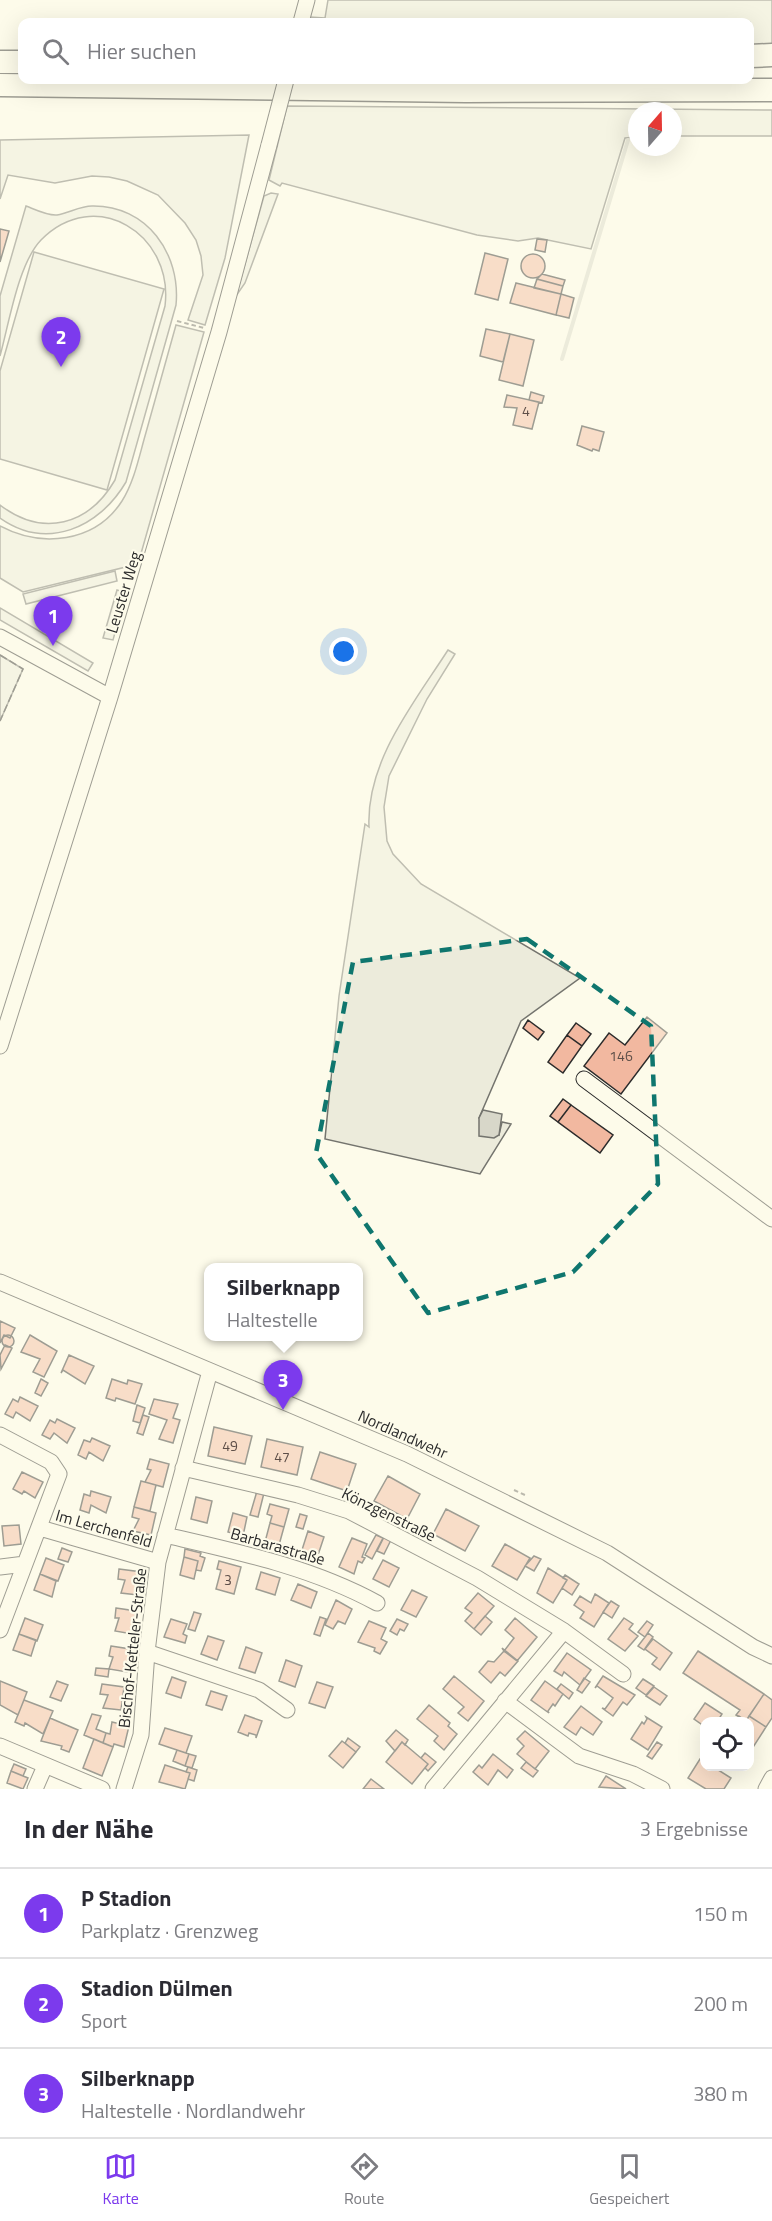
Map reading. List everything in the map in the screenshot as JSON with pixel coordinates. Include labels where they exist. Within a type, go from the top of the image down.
[{"type":"highway","points":[[754,56],[772,55]]},
{"type":"highway","points":[[0,62],[18,62]]},
{"type":"highway","points":[[754,67],[772,66]]},
{"type":"highway","points":[[0,85],[772,90]]},
{"type":"highway","points":[[717,91],[754,102],[772,102]]},
{"type":"street","name":"Leuster Weg","points":[[0,1046],[110,697],[219,332],[285,84]]},
{"type":"street","points":[[0,637],[110,697]]},
{"type":"street","points":[[584,1079],[772,1219]]},
{"type":"street","name":"Nordlandwehr","points":[[0,1282],[407,1454],[527,1512],[607,1553],[753,1647],[772,1656]]},
{"type":"street","name":"Bischof-Ketteler-Straße","points":[[129,1788],[141,1735],[147,1652],[158,1562],[210,1371]]},
{"type":"street","name":"Im Lerchenfeld","points":[[0,1435],[51,1462],[59,1474],[0,1630]]},
{"type":"street","name":"Könzgenstraße","points":[[183,1468],[298,1495],[350,1511],[477,1578],[564,1631],[622,1674]]},
{"type":"street","name":"Im Lerchenfeld","points":[[40,1528],[158,1562]]},
{"type":"street","name":"Barbarastraße","points":[[165,1535],[276,1561],[344,1585],[377,1603]]},
{"type":"street","points":[[0,1567],[25,1564]]},
{"type":"street","points":[[433,1789],[564,1631]]},
{"type":"street","points":[[147,1652],[259,1690],[287,1710]]},
{"type":"street","points":[[505,1701],[579,1756],[633,1774],[662,1789]]},
{"type":"street","points":[[0,1746],[102,1789]]},
{"type":"street","points":[[35,1789],[45,1766]]},
{"type":"street","points":[[766,1789],[772,1778]]},
{"type":"path","points":[[177,321],[219,332]]},
{"type":"highlighted area","points":[[527,939],[651,1026],[658,1184],[573,1272],[428,1313],[316,1153],[353,962]]},
{"type":"shaded area","points":[[328,0],[772,0],[772,46],[754,47],[754,18],[325,18]]},
{"type":"shaded area","points":[[287,106],[628,109],[628,138],[625,138],[591,249],[538,238],[518,241],[477,235],[282,183],[280,186],[269,180]]},
{"type":"shaded area","points":[[682,109],[772,110],[772,136],[682,136]]},
{"type":"shaded area","points":[[249,135],[225,258],[205,325],[188,320],[203,275],[196,240],[185,223],[158,195],[127,181],[109,177],[92,176],[55,183],[8,175],[0,199],[0,140]]},
{"type":"shaded area","points":[[271,193],[278,194],[245,283],[236,296],[264,196]]},
{"type":"shaded area","points":[[26,206],[53,215],[92,206],[112,208],[129,214],[144,223],[166,251],[173,268],[176,286],[176,305],[126,482],[102,512],[70,530],[53,533],[36,533],[18,528],[0,518],[0,505],[32,521],[64,522],[92,508],[115,480],[165,306],[164,280],[157,258],[144,239],[127,225],[106,218],[84,217],[62,224],[41,240],[26,264],[15,295],[0,356],[0,296]]},
{"type":"shaded area","points":[[34,252],[164,289],[107,490],[0,459],[0,371]]},
{"type":"shaded area","points":[[176,325],[204,332],[138,564],[23,592],[0,578],[0,526],[33,537],[66,538],[97,526],[111,515],[122,501],[136,469]]},
{"type":"shaded area","points":[[115,571],[117,581],[26,604],[23,594]]},
{"type":"shaded area","points":[[117,590],[126,593],[113,640],[103,638]]},
{"type":"shaded area","points":[[0,608],[93,663],[88,671],[0,620]]},
{"type":"shaded area","points":[[448,650],[455,654],[427,699],[389,776],[384,807],[387,841],[393,854],[421,884],[580,978],[521,1021],[479,1118],[499,1135],[502,1122],[511,1124],[480,1174],[325,1139],[339,996],[365,824],[369,827],[370,803],[375,779],[407,712]]},
{"type":"shaded area","points":[[0,655],[23,669],[0,721]]},
{"type":"shaded area","points":[[483,1110],[502,1114],[499,1135],[494,1138],[479,1136],[479,1118]]},
{"type":"building","points":[[0,229],[9,231],[0,262]]},
{"type":"building","points":[[537,239],[547,240],[545,252],[535,250]]},
{"type":"building","points":[[485,253],[508,259],[498,300],[475,294]]},
{"type":"building","points":[[533,254],[542,257],[545,266],[542,275],[533,278],[524,275],[521,266],[524,257]]},
{"type":"building","points":[[542,274],[565,280],[563,286],[537,279]]},
{"type":"building","points":[[537,279],[563,286],[561,294],[534,288]]},
{"type":"building","points":[[516,283],[561,294],[556,315],[510,303]]},
{"type":"building","points":[[561,294],[574,298],[569,318],[556,315]]},
{"type":"building","points":[[486,329],[510,334],[503,362],[480,356]]},
{"type":"building","points":[[510,334],[534,340],[523,386],[499,380]]},
{"type":"building","points":[[531,392],[544,396],[542,403],[529,400]]},
{"type":"building","points":[[507,395],[539,402],[532,429],[513,425],[517,408],[504,407]]},
{"type":"building","points":[[582,426],[604,432],[599,451],[593,449],[592,451],[577,445]]},
{"type":"building","points":[[647,1017],[667,1033],[621,1094],[584,1066],[609,1033],[625,1045]]},
{"type":"building","points":[[528,1020],[544,1032],[538,1040],[523,1028]]},
{"type":"building","points":[[576,1023],[591,1034],[582,1046],[567,1035]]},
{"type":"building","points":[[567,1035],[582,1046],[563,1073],[548,1062]]},
{"type":"building","points":[[563,1099],[571,1105],[558,1122],[550,1116]]},
{"type":"building","points":[[571,1105],[613,1135],[600,1153],[558,1122]]},
{"type":"building","points":[[0,1321],[15,1328],[10,1338],[4,1335],[0,1343]]},
{"type":"building","points":[[10,1335],[14,1341],[10,1347],[6,1347],[2,1339]]},
{"type":"building","points":[[30,1335],[57,1351],[44,1377],[33,1372],[40,1359],[21,1352]]},
{"type":"building","points":[[5,1345],[12,1348],[1,1369],[0,1355]]},
{"type":"building","points":[[69,1355],[94,1366],[85,1384],[63,1370],[61,1373]]},
{"type":"building","points":[[41,1379],[48,1383],[41,1396],[35,1393]]},
{"type":"building","points":[[112,1379],[127,1384],[128,1380],[142,1384],[135,1404],[116,1398],[115,1401],[106,1398]]},
{"type":"building","points":[[20,1397],[38,1406],[30,1421],[16,1412],[13,1418],[5,1414],[13,1399],[18,1402]]},
{"type":"building","points":[[154,1399],[178,1404],[173,1418],[180,1420],[173,1443],[159,1439],[167,1420],[149,1414]]},
{"type":"building","points":[[137,1405],[145,1408],[140,1423],[133,1421]]},
{"type":"building","points":[[143,1415],[149,1417],[143,1435],[137,1433]]},
{"type":"building","points":[[57,1419],[75,1428],[67,1443],[54,1433],[50,1439],[42,1435],[50,1420],[55,1423]]},
{"type":"building","points":[[214,1427],[252,1436],[245,1464],[208,1456]]},
{"type":"building","points":[[92,1438],[110,1446],[103,1461],[89,1452],[86,1459],[78,1455],[84,1440],[90,1442]]},
{"type":"building","points":[[267,1439],[303,1447],[297,1475],[261,1467]]},
{"type":"building","points":[[320,1452],[356,1464],[347,1491],[311,1479]]},
{"type":"building","points":[[150,1459],[169,1464],[163,1487],[145,1482],[151,1470],[147,1469]]},
{"type":"building","points":[[22,1472],[43,1482],[35,1498],[24,1491],[22,1494],[13,1489]]},
{"type":"building","points":[[388,1476],[420,1494],[407,1519],[374,1501]]},
{"type":"building","points":[[141,1481],[156,1485],[150,1511],[134,1507]]},
{"type":"building","points":[[91,1491],[111,1497],[106,1513],[91,1505],[89,1513],[80,1510],[84,1494],[90,1496]]},
{"type":"building","points":[[257,1491],[264,1493],[258,1517],[250,1515]]},
{"type":"building","points":[[196,1497],[212,1501],[207,1523],[191,1519]]},
{"type":"building","points":[[270,1504],[289,1509],[284,1527],[270,1523],[272,1516],[267,1514]]},
{"type":"building","points":[[134,1507],[156,1513],[151,1535],[133,1531],[139,1519],[132,1517]]},
{"type":"building","points":[[446,1509],[479,1526],[465,1551],[433,1534]]},
{"type":"building","points":[[233,1513],[247,1517],[243,1536],[228,1532]]},
{"type":"building","points":[[300,1514],[307,1516],[303,1529],[296,1527]]},
{"type":"building","points":[[270,1523],[284,1527],[279,1545],[265,1542]]},
{"type":"building","points":[[19,1525],[21,1544],[4,1546],[2,1526]]},
{"type":"building","points":[[308,1531],[324,1537],[317,1558],[301,1553]]},
{"type":"building","points":[[376,1535],[383,1538],[372,1559],[365,1555]]},
{"type":"building","points":[[384,1537],[391,1540],[384,1554],[377,1551]]},
{"type":"building","points":[[352,1538],[367,1544],[362,1557],[365,1558],[362,1563],[358,1561],[354,1574],[339,1567]]},
{"type":"building","points":[[505,1544],[530,1558],[517,1580],[492,1566]]},
{"type":"building","points":[[62,1548],[72,1552],[68,1562],[58,1559]]},
{"type":"building","points":[[185,1549],[201,1553],[200,1556],[205,1558],[201,1571],[196,1570],[198,1561],[184,1557]]},
{"type":"building","points":[[534,1556],[541,1559],[534,1571],[525,1566]]},
{"type":"building","points":[[184,1557],[198,1561],[194,1579],[180,1575]]},
{"type":"building","points":[[46,1558],[64,1565],[58,1581],[40,1574]]},
{"type":"building","points":[[383,1560],[399,1568],[389,1587],[373,1579]]},
{"type":"building","points":[[219,1561],[241,1567],[234,1594],[216,1589],[221,1570],[217,1569]]},
{"type":"building","points":[[548,1568],[567,1580],[553,1603],[537,1593]]},
{"type":"building","points":[[119,1569],[142,1572],[138,1595],[121,1593],[125,1580],[118,1579]]},
{"type":"building","points":[[261,1572],[280,1578],[275,1595],[256,1589]]},
{"type":"building","points":[[40,1574],[56,1581],[52,1597],[34,1590]]},
{"type":"building","points":[[565,1575],[579,1584],[572,1595],[562,1588],[567,1580],[563,1578]]},
{"type":"building","points":[[298,1584],[317,1592],[311,1608],[291,1600]]},
{"type":"building","points":[[412,1590],[427,1597],[416,1617],[401,1610]]},
{"type":"building","points":[[478,1593],[494,1606],[474,1629],[465,1621],[472,1613],[465,1608]]},
{"type":"building","points":[[595,1594],[609,1603],[594,1627],[580,1618],[584,1612],[574,1605],[580,1596],[591,1603]]},
{"type":"building","points":[[336,1600],[352,1609],[345,1624],[338,1621],[333,1629],[325,1625]]},
{"type":"building","points":[[611,1601],[619,1606],[612,1618],[603,1612]]},
{"type":"building","points":[[116,1608],[136,1611],[132,1634],[115,1631],[119,1618],[115,1618]]},
{"type":"building","points":[[194,1612],[201,1614],[195,1631],[188,1629]]},
{"type":"building","points":[[485,1616],[492,1622],[481,1635],[474,1629]]},
{"type":"building","points":[[320,1617],[326,1619],[320,1636],[314,1634]]},
{"type":"building","points":[[25,1618],[43,1625],[37,1641],[19,1634]]},
{"type":"building","points":[[515,1618],[537,1637],[517,1661],[504,1651],[514,1638],[505,1630]]},
{"type":"building","points":[[624,1618],[633,1624],[629,1629],[638,1636],[625,1651],[608,1639]]},
{"type":"building","points":[[171,1619],[187,1624],[183,1634],[187,1636],[185,1643],[164,1637]]},
{"type":"building","points":[[397,1619],[408,1624],[404,1631],[400,1629],[397,1635],[390,1631]]},
{"type":"building","points":[[369,1621],[386,1628],[381,1639],[387,1642],[380,1654],[374,1651],[375,1648],[358,1642]]},
{"type":"building","points":[[647,1621],[653,1625],[645,1637],[638,1632]]},
{"type":"building","points":[[648,1633],[653,1637],[644,1650],[638,1646]]},
{"type":"building","points":[[19,1634],[36,1640],[31,1656],[13,1650]]},
{"type":"building","points":[[208,1636],[224,1641],[217,1660],[201,1654]]},
{"type":"building","points":[[653,1639],[672,1653],[660,1670],[652,1664],[657,1658],[645,1649]]},
{"type":"building","points":[[111,1646],[130,1649],[127,1672],[109,1669],[113,1657],[109,1656]]},
{"type":"building","points":[[246,1647],[262,1653],[255,1673],[239,1668]]},
{"type":"building","points":[[502,1648],[518,1661],[505,1676],[500,1672],[491,1683],[479,1672],[488,1661],[494,1662],[504,1651]]},
{"type":"building","points":[[698,1651],[764,1694],[749,1717],[739,1717],[736,1715],[740,1710],[683,1673]]},
{"type":"building","points":[[567,1653],[591,1670],[580,1685],[564,1672],[562,1676],[554,1671]]},
{"type":"building","points":[[286,1660],[302,1666],[295,1687],[279,1681]]},
{"type":"building","points":[[96,1668],[109,1669],[108,1677],[95,1675]]},
{"type":"building","points":[[454,1676],[484,1701],[468,1721],[458,1713],[464,1707],[443,1689]]},
{"type":"building","points":[[603,1676],[635,1695],[627,1705],[623,1702],[613,1716],[602,1708],[605,1709],[613,1698],[597,1686],[595,1688]]},
{"type":"building","points":[[172,1677],[186,1682],[181,1698],[166,1693]]},
{"type":"building","points":[[584,1678],[590,1682],[582,1693],[577,1690]]},
{"type":"building","points":[[643,1679],[654,1686],[646,1695],[636,1688]]},
{"type":"building","points":[[0,1681],[27,1692],[18,1715],[0,1705]]},
{"type":"building","points":[[57,1681],[68,1685],[61,1701],[50,1697]]},
{"type":"building","points":[[545,1681],[563,1694],[555,1706],[553,1704],[549,1713],[531,1700]]},
{"type":"building","points":[[317,1682],[333,1687],[325,1708],[309,1703]]},
{"type":"building","points":[[102,1684],[124,1687],[121,1710],[103,1708],[108,1695],[100,1694]]},
{"type":"building","points":[[561,1684],[573,1693],[569,1699],[557,1689]]},
{"type":"building","points":[[654,1687],[667,1696],[660,1705],[646,1696]]},
{"type":"building","points":[[211,1691],[227,1696],[222,1710],[206,1705]]},
{"type":"building","points":[[764,1694],[772,1700],[772,1718],[766,1727],[754,1717],[749,1716]]},
{"type":"building","points":[[24,1700],[53,1711],[43,1734],[25,1723],[24,1726],[15,1722]]},
{"type":"building","points":[[705,1703],[722,1714],[720,1717],[700,1717],[700,1723],[694,1719]]},
{"type":"building","points":[[429,1705],[450,1723],[448,1726],[457,1734],[444,1750],[434,1741],[438,1736],[417,1719]]},
{"type":"building","points":[[581,1706],[602,1722],[593,1735],[581,1727],[576,1735],[564,1727]]},
{"type":"building","points":[[92,1714],[101,1716],[96,1729],[106,1733],[103,1743],[84,1735]]},
{"type":"building","points":[[245,1715],[262,1721],[256,1738],[256,1735],[249,1733],[248,1736],[238,1732]]},
{"type":"building","points":[[646,1717],[662,1727],[648,1750],[631,1739],[642,1722],[644,1724]]},
{"type":"building","points":[[50,1718],[78,1730],[69,1752],[61,1749],[62,1746],[41,1741]]},
{"type":"building","points":[[754,1719],[766,1727],[754,1746]]},
{"type":"building","points":[[112,1722],[129,1726],[124,1747],[114,1744],[113,1747],[103,1743],[106,1733],[110,1734]]},
{"type":"building","points":[[165,1728],[192,1736],[186,1753],[159,1744]]},
{"type":"building","points":[[396,1730],[408,1740],[405,1745],[402,1742],[395,1751],[386,1741]]},
{"type":"building","points":[[525,1731],[549,1751],[535,1769],[517,1754],[524,1746],[517,1739]]},
{"type":"building","points":[[348,1738],[360,1747],[356,1752],[345,1743]]},
{"type":"building","points":[[94,1739],[113,1747],[102,1776],[83,1768]]},
{"type":"building","points":[[342,1741],[356,1752],[343,1768],[329,1756]]},
{"type":"building","points":[[402,1742],[428,1764],[412,1784],[386,1762]]},
{"type":"building","points":[[657,1742],[662,1745],[652,1759],[647,1756]]},
{"type":"building","points":[[177,1750],[189,1754],[185,1766],[173,1761]]},
{"type":"building","points":[[425,1753],[436,1762],[428,1771],[425,1768],[428,1764],[421,1758]]},
{"type":"building","points":[[189,1754],[196,1756],[192,1768],[185,1766]]},
{"type":"building","points":[[493,1754],[513,1770],[507,1778],[498,1770],[488,1785],[473,1772],[479,1765],[482,1768]]},
{"type":"building","points":[[700,1759],[700,1771],[720,1771],[731,1778],[724,1789],[706,1789],[688,1778]]},
{"type":"building","points":[[526,1762],[538,1771],[533,1777],[521,1768]]},
{"type":"building","points":[[14,1764],[26,1769],[23,1776],[11,1771]]},
{"type":"building","points":[[165,1765],[190,1773],[185,1789],[159,1782]]},
{"type":"building","points":[[188,1767],[197,1770],[194,1781],[188,1779],[190,1773],[186,1772]]},
{"type":"building","points":[[11,1771],[28,1778],[23,1789],[7,1783]]},
{"type":"building","points":[[606,1776],[626,1789],[599,1787]]},
{"type":"building","points":[[371,1779],[384,1789],[363,1789]]},
{"type":"waterway","points":[[562,359],[628,140]]},
{"type":"fence","points":[[0,655],[23,669],[0,721]]},
{"type":"place","name":"Stadion Dülmen","points":[[61,367]]},
{"type":"place","name":"P Stadion","points":[[53,646]]},
{"type":"place","name":"Silberknapp","points":[[283,1410]]}]
